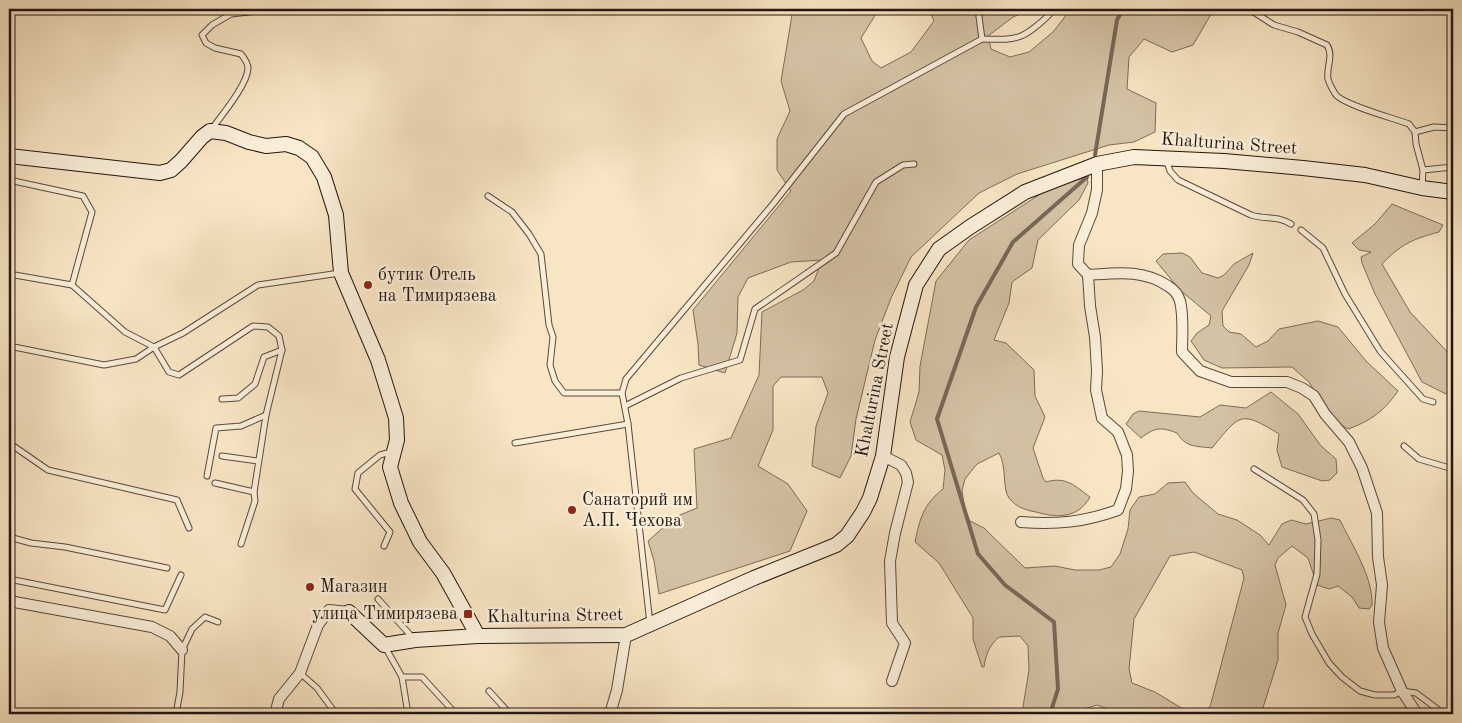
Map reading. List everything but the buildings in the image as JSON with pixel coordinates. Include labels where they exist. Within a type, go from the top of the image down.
[{"type":"street","points":[[9,156],[160,173],[171,170],[182,161],[202,137],[210,131],[226,133],[266,146],[286,144],[299,148],[312,157],[324,177],[336,215],[341,273],[378,360],[394,413],[397,440],[390,467],[401,503],[420,542],[443,573],[478,636]]},
{"type":"street","name":"Khalturina Street","points":[[415,640],[478,636],[626,635],[754,578],[836,545],[847,536],[870,498],[883,456],[897,357],[916,285],[939,249],[1025,192],[1097,164],[1134,157],[1224,161],[1312,168],[1365,175],[1422,188],[1453,192]]},
{"type":"street","points":[[1021,522],[1045,524],[1070,523],[1094,519],[1118,510],[1126,489],[1127,455],[1118,432],[1102,418],[1096,390],[1096,345],[1090,306],[1088,275],[1078,264],[1079,245],[1092,213],[1097,190],[1097,164]]},
{"type":"street","points":[[1088,275],[1128,273],[1144,275],[1159,280],[1174,290],[1180,299],[1182,352],[1200,371],[1231,382],[1288,382],[1302,388],[1314,396],[1325,414],[1349,442],[1362,468],[1377,513],[1378,557],[1382,585],[1378,622],[1383,648],[1402,691],[1417,714]]},
{"type":"street","points":[[883,456],[901,465],[906,473],[908,482],[890,561],[892,624],[905,643],[892,681]]},
{"type":"street","points":[[9,601],[152,626],[170,636],[182,650]]},
{"type":"street","points":[[275,714],[279,699],[300,673],[318,625],[329,610],[349,612],[384,645],[415,640]]},
{"type":"street","points":[[610,714],[626,635]]},
{"type":"lane","points":[[210,131],[240,89],[247,76],[248,65],[241,54],[215,48],[206,43],[202,35],[212,25],[231,14],[276,9]]},
{"type":"lane","points":[[978,9],[982,39]]},
{"type":"lane","points":[[650,624],[628,424],[622,393],[626,379],[773,204],[844,114],[982,39],[1003,39],[1022,36],[1049,16],[1054,9]]},
{"type":"lane","points":[[1252,11],[1274,25],[1298,32],[1327,45],[1330,58],[1328,79],[1336,96],[1409,124],[1415,132],[1423,170],[1422,188]]},
{"type":"lane","points":[[1415,132],[1434,127],[1453,128]]},
{"type":"lane","points":[[1166,158],[1170,171],[1178,180],[1251,215],[1262,218],[1282,218],[1291,224]]},
{"type":"lane","points":[[625,406],[681,378],[740,360],[755,309],[836,252],[876,182],[903,165],[914,164]]},
{"type":"lane","points":[[1423,170],[1453,167]]},
{"type":"lane","points":[[9,180],[83,196],[92,212],[72,285]]},
{"type":"lane","points":[[488,196],[512,212],[542,254],[548,325],[553,337],[550,365],[555,381],[564,392],[622,393]]},
{"type":"lane","points":[[1301,230],[1323,248],[1345,294],[1380,351],[1423,399],[1433,402]]},
{"type":"lane","points":[[9,346],[104,365],[136,358],[154,346],[183,333],[258,285],[341,273]]},
{"type":"lane","points":[[9,274],[72,285],[125,332],[154,346],[169,372],[179,374],[253,326],[268,327],[279,336],[282,350],[266,415],[254,492],[255,501],[241,544]]},
{"type":"lane","points":[[222,399],[238,398],[255,384],[264,357],[282,350]]},
{"type":"lane","points":[[206,476],[216,428],[241,426],[266,415]]},
{"type":"lane","points":[[515,443],[628,424]]},
{"type":"lane","points":[[9,444],[48,470],[177,500],[189,528]]},
{"type":"lane","points":[[1404,446],[1419,459],[1453,469]]},
{"type":"lane","points":[[384,546],[390,532],[355,489],[358,473],[380,455],[394,451]]},
{"type":"lane","points":[[222,456],[258,462]]},
{"type":"lane","points":[[1254,469],[1303,500],[1314,514],[1318,540],[1317,574],[1306,617],[1312,634],[1329,662],[1342,677],[1360,691],[1375,695],[1394,695],[1402,691],[1416,693],[1444,714]]},
{"type":"lane","points":[[216,483],[254,492]]},
{"type":"lane","points":[[9,537],[31,543],[65,547],[166,568]]},
{"type":"lane","points":[[9,579],[165,610],[181,575]]},
{"type":"lane","points":[[378,599],[415,640]]},
{"type":"lane","points":[[176,714],[180,692],[182,650],[192,629],[205,617],[218,622]]},
{"type":"lane","points":[[384,645],[402,677],[408,714]]},
{"type":"lane","points":[[300,673],[317,688],[336,714]]},
{"type":"lane","points":[[402,677],[422,678],[456,714]]},
{"type":"lane","points":[[489,691],[510,714]]},
{"type":"shaded area","points":[[793,9],[879,9],[861,38],[872,61],[881,68],[911,52],[934,21],[929,9],[1032,9],[1013,17],[988,36],[991,49],[1010,57],[1029,52],[1053,32],[1071,9],[1214,9],[1193,45],[1172,52],[1144,39],[1129,57],[1127,89],[1156,103],[1155,132],[1134,142],[1109,145],[1017,174],[979,193],[911,257],[891,298],[875,340],[856,419],[851,456],[840,478],[812,466],[816,426],[828,393],[822,377],[781,377],[773,386],[773,430],[758,466],[788,484],[807,511],[790,551],[659,594],[654,561],[648,541],[675,517],[697,508],[694,449],[731,438],[759,375],[762,312],[803,290],[814,281],[822,260],[791,262],[748,278],[738,297],[737,333],[725,373],[699,365],[693,310],[791,191],[777,170],[777,139],[790,111],[781,81]]},
{"type":"shaded area","points":[[1087,177],[1088,183],[1079,200],[1038,240],[1032,268],[1012,282],[1009,303],[994,340],[1006,343],[1034,370],[1035,396],[1045,417],[1033,448],[1043,478],[1046,482],[1059,480],[1070,483],[1090,497],[1079,509],[1066,515],[1051,515],[1021,508],[1007,494],[1003,464],[999,453],[977,464],[965,479],[962,490],[965,511],[970,521],[984,528],[1025,568],[1055,566],[1075,570],[1099,570],[1111,567],[1120,554],[1128,529],[1130,510],[1139,497],[1155,494],[1168,483],[1185,482],[1193,493],[1218,514],[1237,520],[1260,535],[1269,545],[1282,524],[1291,520],[1306,524],[1331,518],[1340,520],[1365,572],[1369,583],[1372,605],[1369,609],[1359,608],[1352,597],[1338,586],[1329,589],[1317,585],[1308,558],[1292,546],[1278,558],[1275,565],[1286,605],[1278,633],[1278,660],[1262,711],[1266,714],[1122,714],[1097,705],[1084,709],[1084,714],[1025,714],[1023,707],[1029,670],[1028,646],[1020,636],[999,637],[990,647],[984,667],[982,667],[973,639],[973,618],[939,563],[915,542],[923,512],[943,489],[945,470],[942,455],[916,440],[910,422],[919,392],[920,366],[936,281],[969,240],[1042,193],[1062,184]],"holes":[[[1194,552],[1242,570],[1244,578],[1210,707],[1202,712],[1188,712],[1155,692],[1132,683],[1129,669],[1134,619],[1170,556]]]},
{"type":"shaded area","points":[[1392,204],[1443,225],[1439,232],[1422,237],[1402,247],[1382,264],[1410,312],[1453,358],[1453,394],[1446,394],[1422,382],[1375,294],[1362,263],[1361,257],[1371,252],[1359,250],[1352,243],[1375,224]]},
{"type":"shaded area","points":[[1182,253],[1190,257],[1202,273],[1218,278],[1224,275],[1234,264],[1253,253],[1249,265],[1222,311],[1223,326],[1229,332],[1241,334],[1256,347],[1268,341],[1279,329],[1318,321],[1338,327],[1366,361],[1398,391],[1388,404],[1376,414],[1348,429],[1330,418],[1309,382],[1292,367],[1222,368],[1204,360],[1191,341],[1197,333],[1209,325],[1211,316],[1180,290],[1156,261],[1163,254]]},
{"type":"shaded area","points":[[1271,392],[1298,414],[1321,446],[1336,459],[1337,473],[1330,480],[1322,481],[1282,467],[1277,450],[1279,434],[1256,421],[1241,419],[1235,422],[1212,448],[1188,444],[1177,433],[1162,429],[1154,430],[1141,438],[1126,424],[1133,414],[1139,411],[1200,417],[1220,405],[1246,408]]},
{"type":"waterway","points":[[1095,155],[1117,20],[1123,9]]},
{"type":"waterway","points":[[1050,714],[1058,689],[1054,622],[1005,585],[978,554],[937,419],[976,307],[1013,242],[1087,177]]},
{"type":"place","name":"бутик Отель на Тимирязева","points":[[368,285]]},
{"type":"place","name":"Санаторий им А.П. Чехова","points":[[572,510]]},
{"type":"place","name":"Магазин","points":[[310,587]]},
{"type":"place","name":"улица Тимирязева","points":[[468,614]]}]
